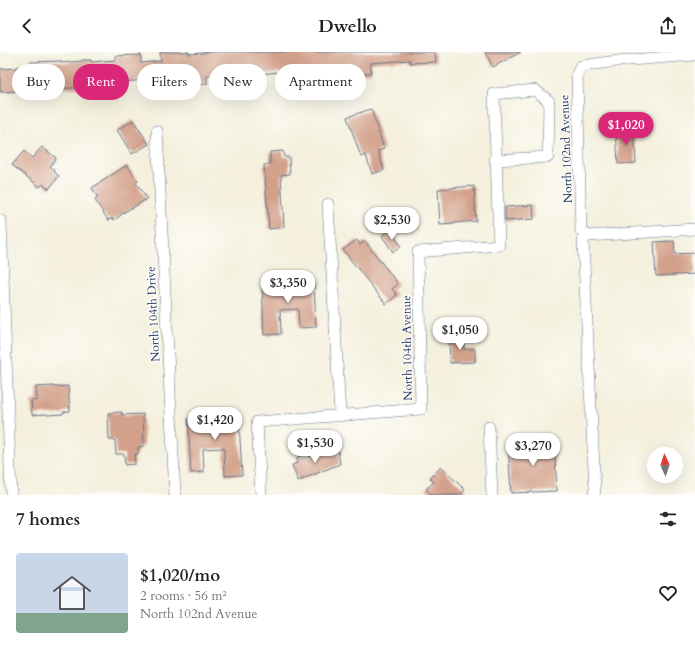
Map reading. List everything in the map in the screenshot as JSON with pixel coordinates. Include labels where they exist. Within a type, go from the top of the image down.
[{"type":"street","name":"North 102nd Avenue","points":[[594,495],[595,489],[583,242],[577,74],[581,66],[617,61],[695,55]]},
{"type":"street","points":[[535,90],[550,101],[548,157],[495,160],[494,94],[535,90]]},
{"type":"street","name":"North 104th Drive","points":[[156,131],[175,495]]},
{"type":"street","name":"North 104th Avenue","points":[[261,495],[257,422],[421,409],[418,252],[499,245],[495,160]]},
{"type":"street","points":[[328,204],[340,415]]},
{"type":"street","points":[[1,221],[11,495]]},
{"type":"street","points":[[583,233],[588,236],[695,229]]},
{"type":"street","points":[[488,427],[492,495]]},
{"type":"building","points":[[160,52],[189,52],[189,54],[214,52],[435,52],[436,62],[410,63],[410,60],[371,63],[371,73],[366,73],[366,64],[275,64],[275,72],[267,73],[267,64],[209,64],[207,84],[201,84],[201,64],[137,64],[137,81],[129,81],[129,64],[73,64],[73,88],[65,88],[65,64],[30,64],[30,62],[61,61],[61,63],[82,60],[91,60],[91,62],[115,60],[115,56],[141,55],[141,63],[161,61]]},
{"type":"building","points":[[485,52],[521,52],[493,67]]},
{"type":"building","points":[[12,68],[12,91],[0,92],[0,69]]},
{"type":"building","points":[[371,109],[384,149],[378,151],[384,170],[372,174],[366,155],[361,157],[347,117]]},
{"type":"building","points":[[133,120],[149,144],[132,154],[117,130]]},
{"type":"building","points":[[634,127],[636,163],[618,164],[616,128]]},
{"type":"building","points":[[42,147],[56,158],[50,166],[59,176],[49,189],[43,184],[40,187],[12,165],[24,151],[32,158]]},
{"type":"building","points":[[283,151],[284,157],[289,157],[290,174],[281,175],[284,227],[269,229],[264,165],[270,164],[270,152]]},
{"type":"building","points":[[127,165],[138,181],[136,183],[147,199],[121,214],[114,220],[112,218],[108,220],[95,200],[98,198],[92,188]]},
{"type":"building","points":[[474,186],[476,221],[440,225],[438,189]]},
{"type":"building","points":[[533,205],[534,219],[505,221],[505,207]]},
{"type":"building","points":[[391,230],[401,247],[393,252],[382,236]]},
{"type":"building","points":[[357,240],[360,245],[365,241],[398,284],[392,289],[397,295],[386,304],[343,250]]},
{"type":"building","points":[[674,241],[675,254],[695,253],[695,274],[656,276],[654,242]]},
{"type":"building","points":[[314,281],[316,327],[299,328],[298,309],[280,310],[281,334],[264,335],[262,284]]},
{"type":"building","points":[[449,337],[464,337],[464,349],[475,349],[475,362],[450,363]]},
{"type":"building","points":[[68,386],[70,411],[63,412],[63,414],[32,415],[31,401],[37,400],[36,387]]},
{"type":"building","points":[[227,410],[228,422],[239,422],[242,475],[225,476],[224,448],[203,449],[204,472],[191,473],[188,419],[197,419],[196,412]]},
{"type":"building","points":[[122,412],[122,415],[143,414],[144,446],[138,447],[138,454],[134,455],[135,464],[125,465],[124,454],[116,454],[115,440],[109,440],[108,413]]},
{"type":"building","points":[[554,441],[557,491],[511,493],[508,444]]},
{"type":"building","points":[[338,451],[340,464],[298,481],[292,465],[297,463],[297,457],[307,454],[308,457],[322,452]]},
{"type":"building","points":[[441,467],[465,490],[460,495],[432,495],[426,489],[434,482],[430,478]]}]
